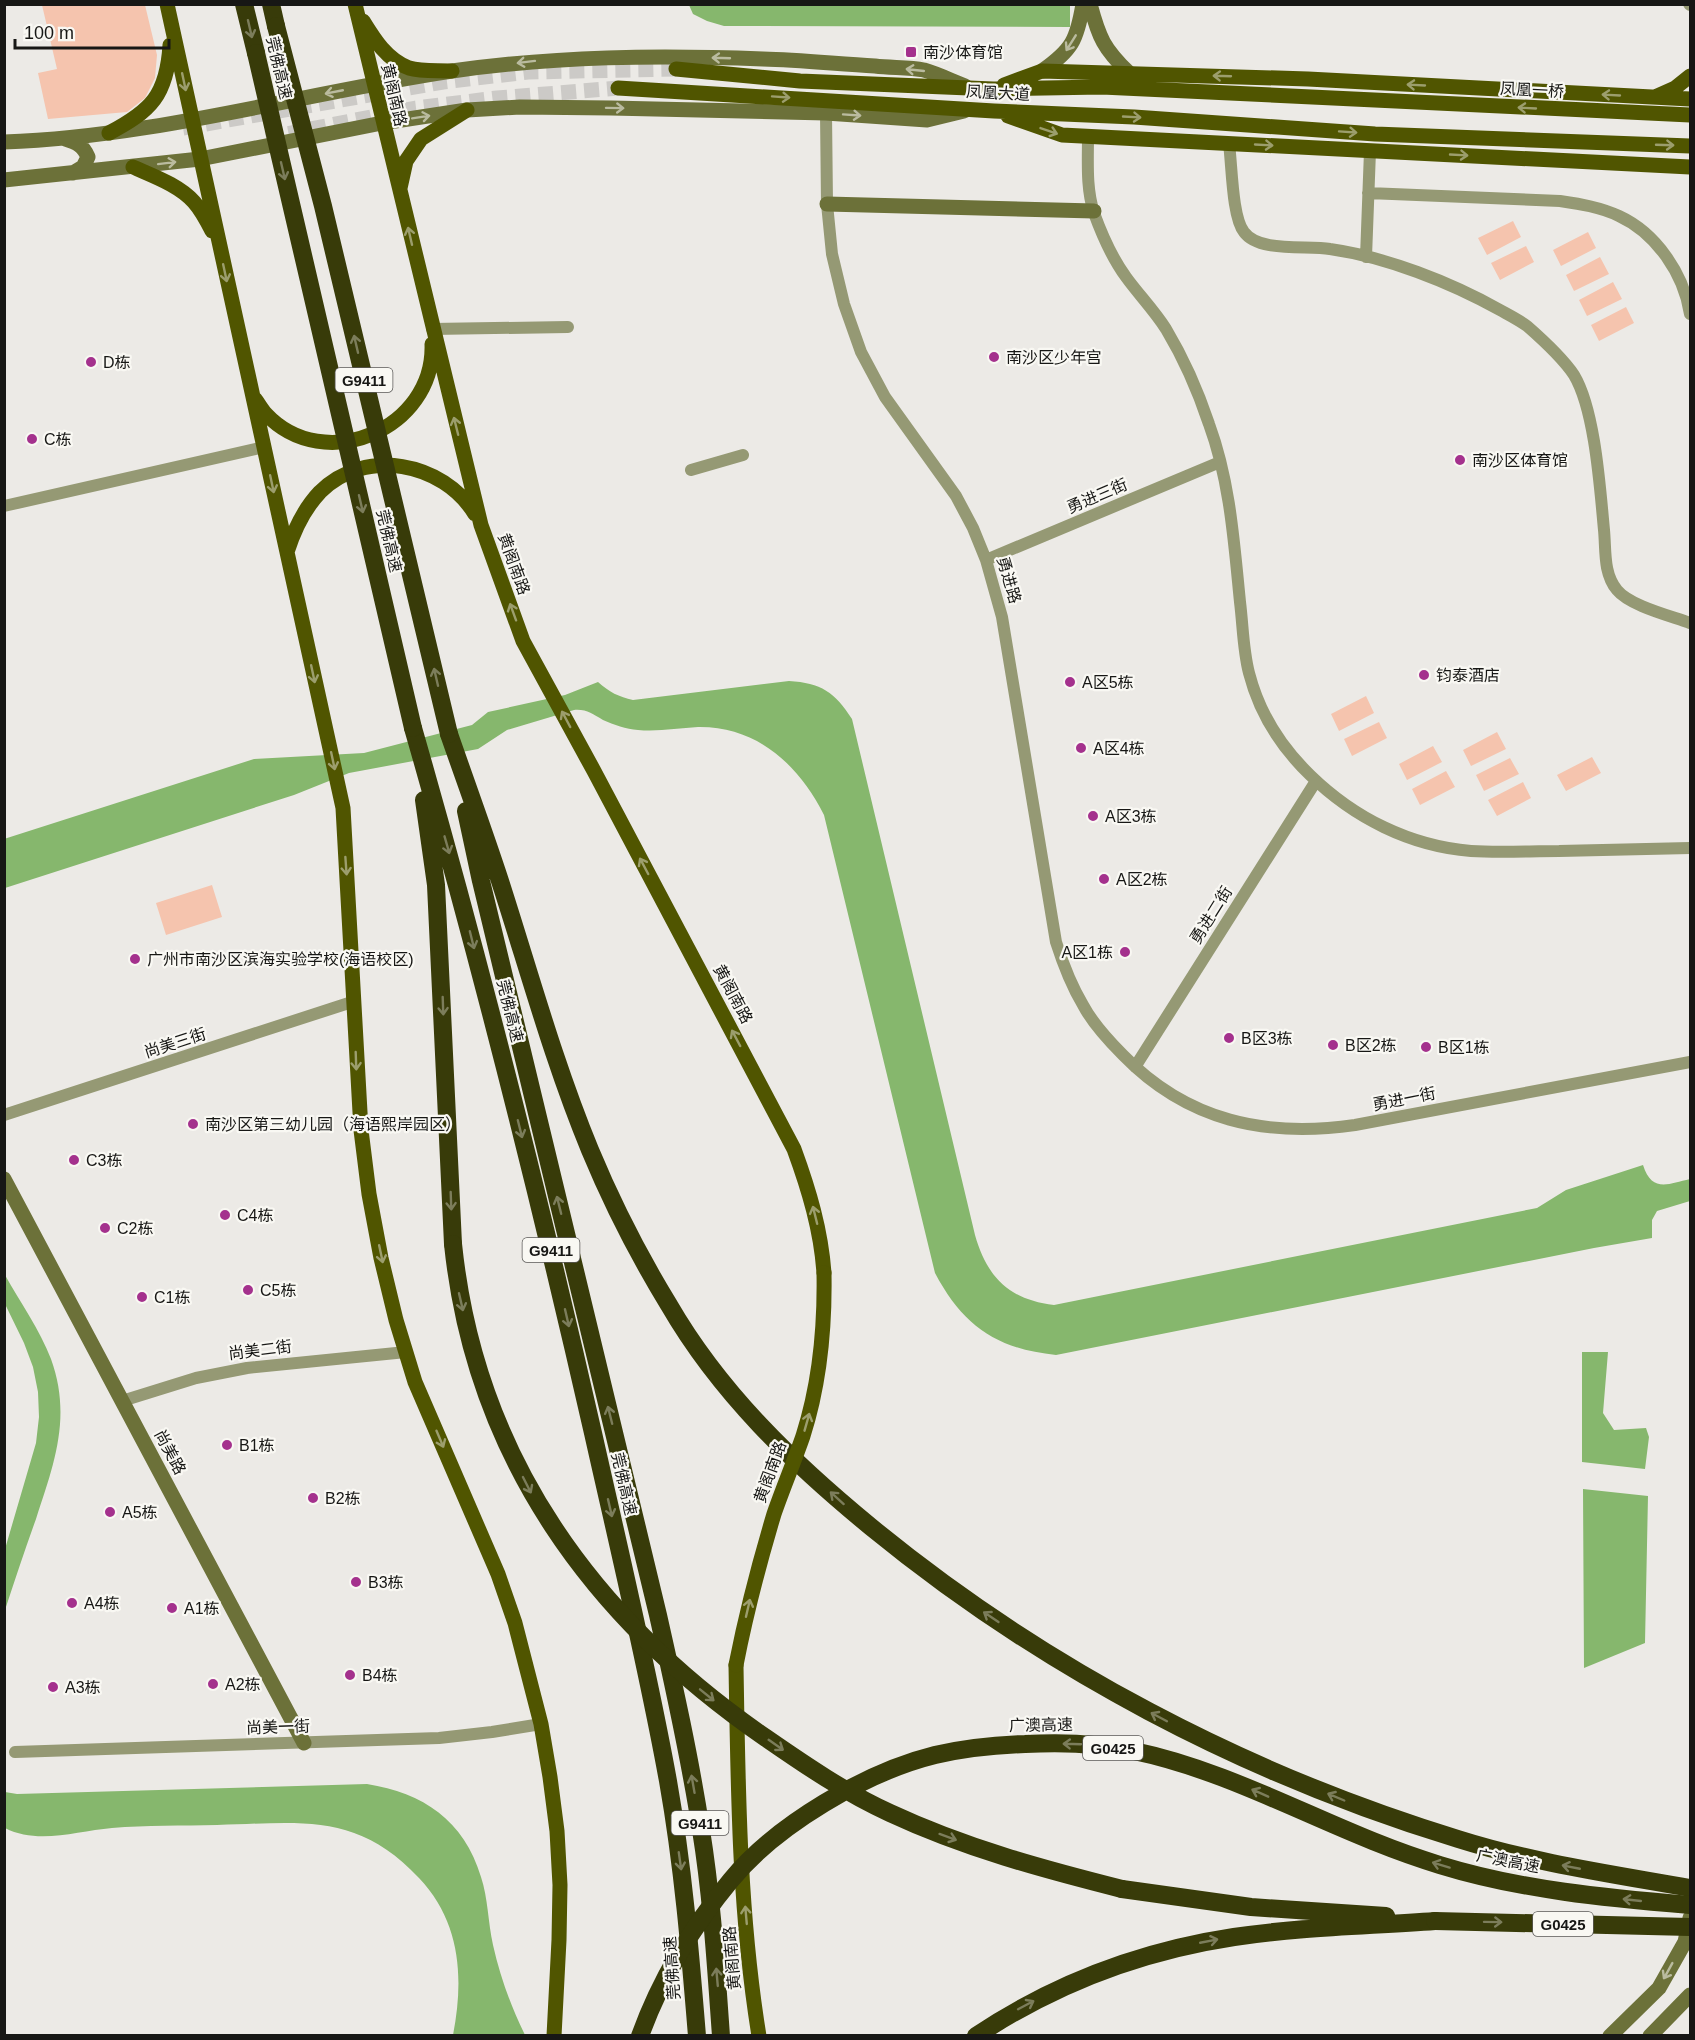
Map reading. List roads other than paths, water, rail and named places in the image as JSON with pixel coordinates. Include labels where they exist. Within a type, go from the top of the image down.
[{"type":"highway","name":"莞佛高速","points":[[244,4],[413,728],[458,883],[559,1281],[668,1782],[688,1919],[697,2036]]},
{"type":"highway","name":"莞佛高速","points":[[271,4],[326,218],[449,734],[481,881],[658,1615],[702,1832],[714,1941],[721,2036]]},
{"type":"highway","points":[[413,728],[436,885],[453,1244],[457,1285],[468,1335],[481,1378],[512,1455],[531,1493],[556,1533],[591,1580],[684,1676],[728,1712],[837,1784],[888,1812],[930,1830],[1032,1867],[1122,1890],[1251,1907],[1435,1921]]},
{"type":"highway","points":[[449,734],[499,878],[557,1058],[590,1150],[625,1226],[672,1311],[695,1346],[729,1391],[760,1426],[810,1474],[933,1576],[1045,1652],[1114,1693],[1220,1748],[1343,1800],[1459,1840],[1526,1858],[1690,1888]]},
{"type":"highway","name":"广澳高速","points":[[640,2036],[672,1963],[732,1878],[764,1848],[828,1801],[863,1782],[934,1755],[981,1747],[1046,1743],[1087,1744],[1134,1751],[1222,1778],[1348,1832],[1440,1866],[1496,1880],[1588,1895],[1690,1905]]},
{"type":"highway","name":"G0425","points":[[976,2036],[1024,2006],[1061,1987],[1132,1960],[1205,1942],[1311,1929],[1435,1921],[1690,1927]]},
{"type":"main road","points":[[167,4],[343,808],[361,1130],[369,1194],[381,1258],[415,1382],[498,1574],[518,1633],[541,1724],[550,1777],[560,1886],[554,2036]]},
{"type":"main road","points":[[993,89],[1042,71],[1070,48],[1079,30],[1083,4]]},
{"type":"main road","points":[[1090,4],[1103,44],[1110,55],[1129,74]]},
{"type":"main road","points":[[355,7],[377,42],[388,55],[399,63],[411,68],[452,71]]},
{"type":"main road","name":"黄阁南路","points":[[355,7],[481,525],[523,640],[794,1149],[817,1220],[824,1273],[823,1332],[814,1391],[802,1438],[766,1541],[736,1665],[738,1835],[759,2036]]},
{"type":"main road","points":[[109,133],[139,116],[161,89],[169,66],[172,28]]},
{"type":"main road","points":[[4,142],[65,139],[109,133],[192,120],[373,84],[452,71],[545,60],[683,56],[793,60],[924,70],[970,88]]},
{"type":"main road","name":"凤凰大道","points":[[676,69],[800,81],[993,89],[1102,87],[1372,101]]},
{"type":"main road","points":[[1042,71],[1308,79],[1690,99]]},
{"type":"main road","points":[[1653,97],[1675,88],[1690,76]]},
{"type":"main road","name":"凤凰大道","points":[[618,88],[969,110],[1134,117],[1376,134],[1690,146]]},
{"type":"main road","name":"凤凰一桥","points":[[1372,101],[1690,115]]},
{"type":"main road","points":[[4,180],[200,159],[382,123],[467,110],[520,107],[611,108],[826,113],[927,120],[969,110]]},
{"type":"main road","points":[[399,191],[406,160],[414,147],[431,131],[467,110]]},
{"type":"main road","points":[[994,111],[1062,135],[1690,167]]},
{"type":"main road","points":[[65,139],[79,143],[88,158],[83,167],[73,173]]},
{"type":"main road","points":[[1671,166],[1690,175]]},
{"type":"main road","points":[[133,167],[152,175],[186,195],[194,202],[218,240]]},
{"type":"main road","points":[[827,204],[1094,211]]},
{"type":"main road","points":[[252,394],[265,414],[285,429],[308,439],[332,443],[357,440],[372,435],[400,418],[416,399],[427,377],[433,353],[432,329]]},
{"type":"main road","points":[[287,553],[295,529],[306,508],[321,491],[340,477],[362,468],[386,465],[410,467],[432,475],[452,487],[468,504],[481,525]]},
{"type":"main road","name":"尚美路","points":[[4,1179],[304,1743]]},
{"type":"main road","points":[[1610,2036],[1659,1988],[1685,1942],[1690,1918]]},
{"type":"main road","points":[[1650,2036],[1690,1995]]},
{"type":"street","name":"勇进路","points":[[826,113],[827,204],[832,254],[843,304],[861,352],[885,397],[956,496],[973,528],[986,560],[1002,617],[1056,942],[1067,975],[1083,1006],[1103,1035],[1135,1067]]},
{"type":"street","points":[[1088,136],[1088,179],[1094,211],[1119,266],[1165,329],[1183,360],[1210,427],[1230,512],[1245,649],[1250,674],[1257,698],[1282,743],[1316,781],[1334,797],[1376,824],[1422,842],[1446,848],[1495,852],[1690,848]]},
{"type":"street","points":[[1229,144],[1238,222],[1245,234],[1262,244],[1330,249],[1412,271],[1465,292],[1525,324],[1550,348],[1573,375],[1583,396],[1590,421],[1602,506],[1607,573],[1622,595],[1690,623]]},
{"type":"street","points":[[1366,257],[1370,151]]},
{"type":"street","points":[[1368,193],[1560,201],[1586,205],[1618,215],[1646,234],[1666,256],[1685,292],[1690,314]]},
{"type":"street","points":[[432,329],[568,327]]},
{"type":"street","points":[[4,506],[264,447]]},
{"type":"street","points":[[691,470],[743,455]]},
{"type":"street","name":"勇进三街","points":[[986,560],[1220,462]]},
{"type":"street","name":"勇进二街","points":[[1135,1067],[1316,781]]},
{"type":"street","name":"尚美三街","points":[[4,1115],[355,1001]]},
{"type":"street","name":"勇进一街","points":[[1135,1067],[1176,1097],[1204,1111],[1243,1123],[1294,1131],[1324,1130],[1355,1125],[1690,1062]]},
{"type":"street","name":"尚美二街","points":[[123,1401],[171,1384],[222,1372],[273,1364],[406,1352]]},
{"type":"street","name":"尚美一街","points":[[15,1752],[439,1738],[541,1724]]},
{"type":"tunnel","points":[[183,128],[443,82],[528,72],[676,69]]},
{"type":"tunnel","points":[[266,138],[416,108],[497,98],[618,88]]},
{"type":"place","name":"南沙体育馆","points":[[911,52]]},
{"type":"place","name":"南沙区少年宫","points":[[994,357]]},
{"type":"place","name":"D栋","points":[[91,362]]},
{"type":"place","name":"C栋","points":[[32,439]]},
{"type":"place","name":"南沙区体育馆","points":[[1460,460]]},
{"type":"place","name":"钧泰酒店","points":[[1424,675]]},
{"type":"place","name":"A区5栋","points":[[1070,682]]},
{"type":"place","name":"A区4栋","points":[[1081,748]]},
{"type":"place","name":"A区3栋","points":[[1093,816]]},
{"type":"place","name":"A区2栋","points":[[1104,879]]},
{"type":"place","name":"A区1栋","points":[[1125,952]]},
{"type":"place","name":"广州市南沙区滨海实验学校(海语校区)","points":[[135,959]]},
{"type":"place","name":"B区3栋","points":[[1229,1038]]},
{"type":"place","name":"B区2栋","points":[[1333,1045]]},
{"type":"place","name":"B区1栋","points":[[1426,1047]]},
{"type":"place","name":"南沙区第三幼儿园（海语熙岸园区）","points":[[193,1124]]},
{"type":"place","name":"C3栋","points":[[74,1160]]},
{"type":"place","name":"C4栋","points":[[225,1215]]},
{"type":"place","name":"C2栋","points":[[105,1228]]},
{"type":"place","name":"C5栋","points":[[248,1290]]},
{"type":"place","name":"C1栋","points":[[142,1297]]},
{"type":"place","name":"B1栋","points":[[227,1445]]},
{"type":"place","name":"B2栋","points":[[313,1498]]},
{"type":"place","name":"A5栋","points":[[110,1512]]},
{"type":"place","name":"B3栋","points":[[356,1582]]},
{"type":"place","name":"A4栋","points":[[72,1603]]},
{"type":"place","name":"A1栋","points":[[172,1608]]},
{"type":"place","name":"B4栋","points":[[350,1675]]},
{"type":"place","name":"A2栋","points":[[213,1684]]},
{"type":"place","name":"A3栋","points":[[53,1687]]}]
